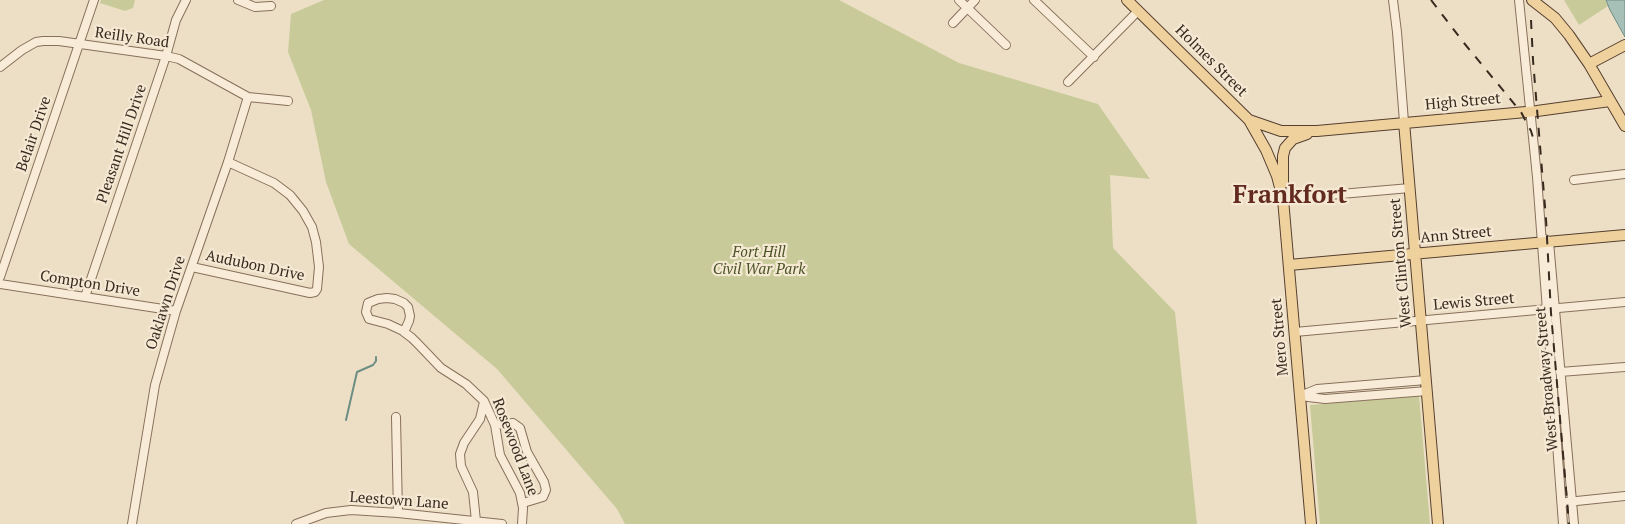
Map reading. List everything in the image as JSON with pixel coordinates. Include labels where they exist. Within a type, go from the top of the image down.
[{"type":"main road","name":"Holmes Street","points":[[1127,0],[1248,120],[1266,150]]},
{"type":"main road","points":[[1532,0],[1561,24],[1589,64],[1625,126]]},
{"type":"main road","points":[[1589,64],[1625,45]]},
{"type":"main road","name":"High Street","points":[[1248,120],[1281,131],[1317,131],[1530,111],[1610,101]]},
{"type":"main road","name":"West Clinton Street","points":[[1404,122],[1438,524]]},
{"type":"main road","name":"High Street","points":[[1283,199],[1284,148],[1293,139],[1317,131]]},
{"type":"main road","name":"Mero Street","points":[[1266,150],[1277,176],[1283,199],[1311,524]]},
{"type":"main road","name":"Ann Street","points":[[1289,265],[1544,240],[1625,235]]},
{"type":"street","name":"Belair Drive","points":[[0,277],[94,0]]},
{"type":"street","name":"Pleasant Hill Drive","points":[[85,296],[166,56],[176,20],[186,0]]},
{"type":"street","points":[[238,0],[255,7],[271,6]]},
{"type":"street","points":[[959,0],[1006,45]]},
{"type":"street","points":[[953,23],[974,0]]},
{"type":"street","points":[[1034,0],[1094,57]]},
{"type":"street","name":"West Clinton Street","points":[[1393,0],[1404,122]]},
{"type":"street","name":"West Broadway Street","points":[[1520,0],[1551,309],[1560,372],[1574,524]]},
{"type":"street","points":[[1068,82],[1138,11]]},
{"type":"street","name":"Reilly Road","points":[[0,67],[36,42],[44,40],[79,44],[179,59],[248,96],[288,101]]},
{"type":"street","name":"Oaklawn Drive","points":[[132,524],[155,385],[176,311],[228,162],[248,96]]},
{"type":"street","name":"Audubon Drive","points":[[192,267],[310,293],[317,290],[319,267],[316,242],[312,227],[303,211],[290,195],[274,183],[228,162]]},
{"type":"street","points":[[1574,180],[1625,174]]},
{"type":"street","points":[[1283,199],[1410,188]]},
{"type":"street","name":"Compton Drive","points":[[0,284],[176,311]]},
{"type":"street","name":"Rosewood Lane","points":[[404,332],[410,321],[410,313],[406,304],[398,300],[382,298],[370,302],[366,312],[371,320],[388,324],[404,332],[441,368],[466,384],[484,400],[495,425],[500,455],[520,493],[522,524]]},
{"type":"street","name":"Lewis Street","points":[[1295,332],[1625,302]]},
{"type":"street","name":"West Broadway Street","points":[[1551,309],[1556,438],[1563,524]]},
{"type":"street","points":[[1560,372],[1625,366]]},
{"type":"street","points":[[1300,396],[1325,399],[1427,386]]},
{"type":"street","points":[[476,521],[473,492],[462,469],[460,454],[464,443],[476,426],[484,400]]},
{"type":"street","points":[[481,414],[490,416]]},
{"type":"street","points":[[396,417],[398,513]]},
{"type":"street","points":[[495,425],[513,423],[520,428],[527,452],[545,487],[546,493],[543,497],[522,503]]},
{"type":"street","points":[[1556,438],[1566,437]]},
{"type":"street","points":[[1561,502],[1625,496]]},
{"type":"street","name":"Leestown Lane","points":[[296,524],[317,520],[332,512],[351,510],[502,524]]},
{"type":"green space","points":[[101,0],[135,0],[133,8],[125,11],[100,3]]},
{"type":"green space","name":"Fort Hill Civil War Park","points":[[324,0],[839,0],[959,63],[1098,104],[1150,179],[1110,175],[1113,248],[1175,312],[1197,524],[625,524],[617,509],[497,369],[349,244],[326,182],[311,110],[288,52],[291,14]]},
{"type":"green space","points":[[1564,0],[1605,0],[1608,6],[1579,25]]},
{"type":"green space","points":[[1419,396],[1430,524],[1320,524],[1310,405]]},
{"type":"water","points":[[1606,0],[1625,0],[1625,37],[1610,10]]},
{"type":"waterway","points":[[346,420],[357,372],[373,365],[376,357]]},
{"type":"railway","points":[[1431,0],[1521,112],[1531,131],[1535,144]]},
{"type":"railway","points":[[1531,20],[1551,313],[1569,524]]},
{"type":"district","name":"Frankfort","points":[[1290,196]]}]
